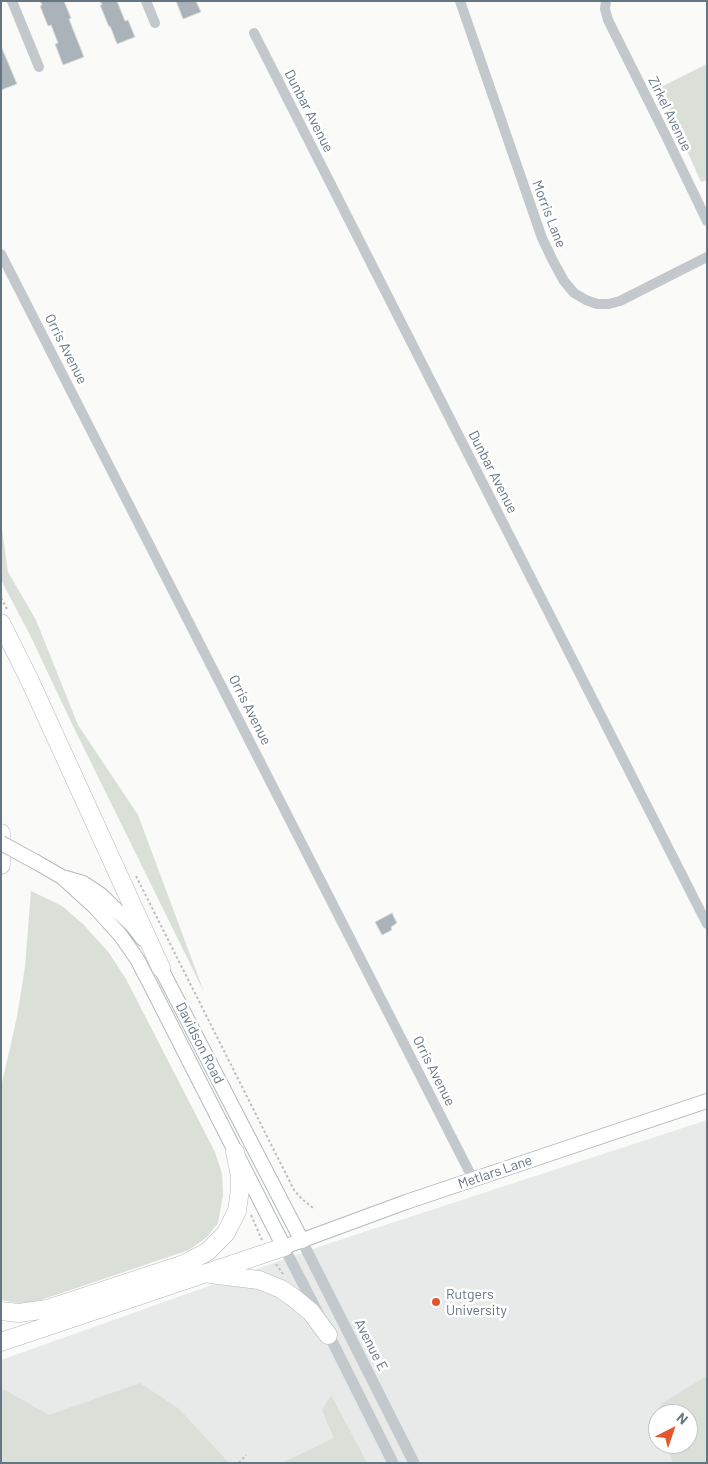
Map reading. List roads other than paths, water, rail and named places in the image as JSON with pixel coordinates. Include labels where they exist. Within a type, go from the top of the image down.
[{"type":"highway","points":[[5,618],[30,681],[161,968]]},
{"type":"highway","points":[[1,833],[1,865]]},
{"type":"highway","points":[[1,1311],[19,1313],[47,1309],[184,1264],[207,1252],[226,1233],[237,1211],[240,1183],[235,1152]]},
{"type":"highway","points":[[1,1342],[284,1247]]},
{"type":"highway","points":[[204,1274],[259,1280],[281,1289],[311,1312],[328,1334]]},
{"type":"main road","name":"Davidson Road","points":[[1,843],[62,877],[121,936],[137,959],[157,997],[284,1247]]},
{"type":"main road","name":"Davidson Road","points":[[62,877],[83,883],[112,905],[133,926],[161,968],[302,1241]]},
{"type":"main road","name":"Metlars Lane","points":[[284,1247],[406,1202],[707,1101]]},
{"type":"street","points":[[12,1],[39,67]]},
{"type":"street","points":[[146,1],[155,23]]},
{"type":"street","name":"Morris Lane","points":[[460,1],[542,238],[564,281],[574,293],[598,304],[620,301],[707,256]]},
{"type":"street","name":"Zirkel Avenue","points":[[606,1],[604,9],[608,20],[707,221]]},
{"type":"street","name":"Dunbar Avenue","points":[[254,32],[707,924]]},
{"type":"street","name":"Orris Avenue","points":[[1,254],[474,1179]]},
{"type":"street","name":"Avenue E","points":[[302,1241],[414,1463]]},
{"type":"street","points":[[284,1247],[393,1463]]},
{"type":"place","name":"Rutgers University","points":[[436,1302]]}]
